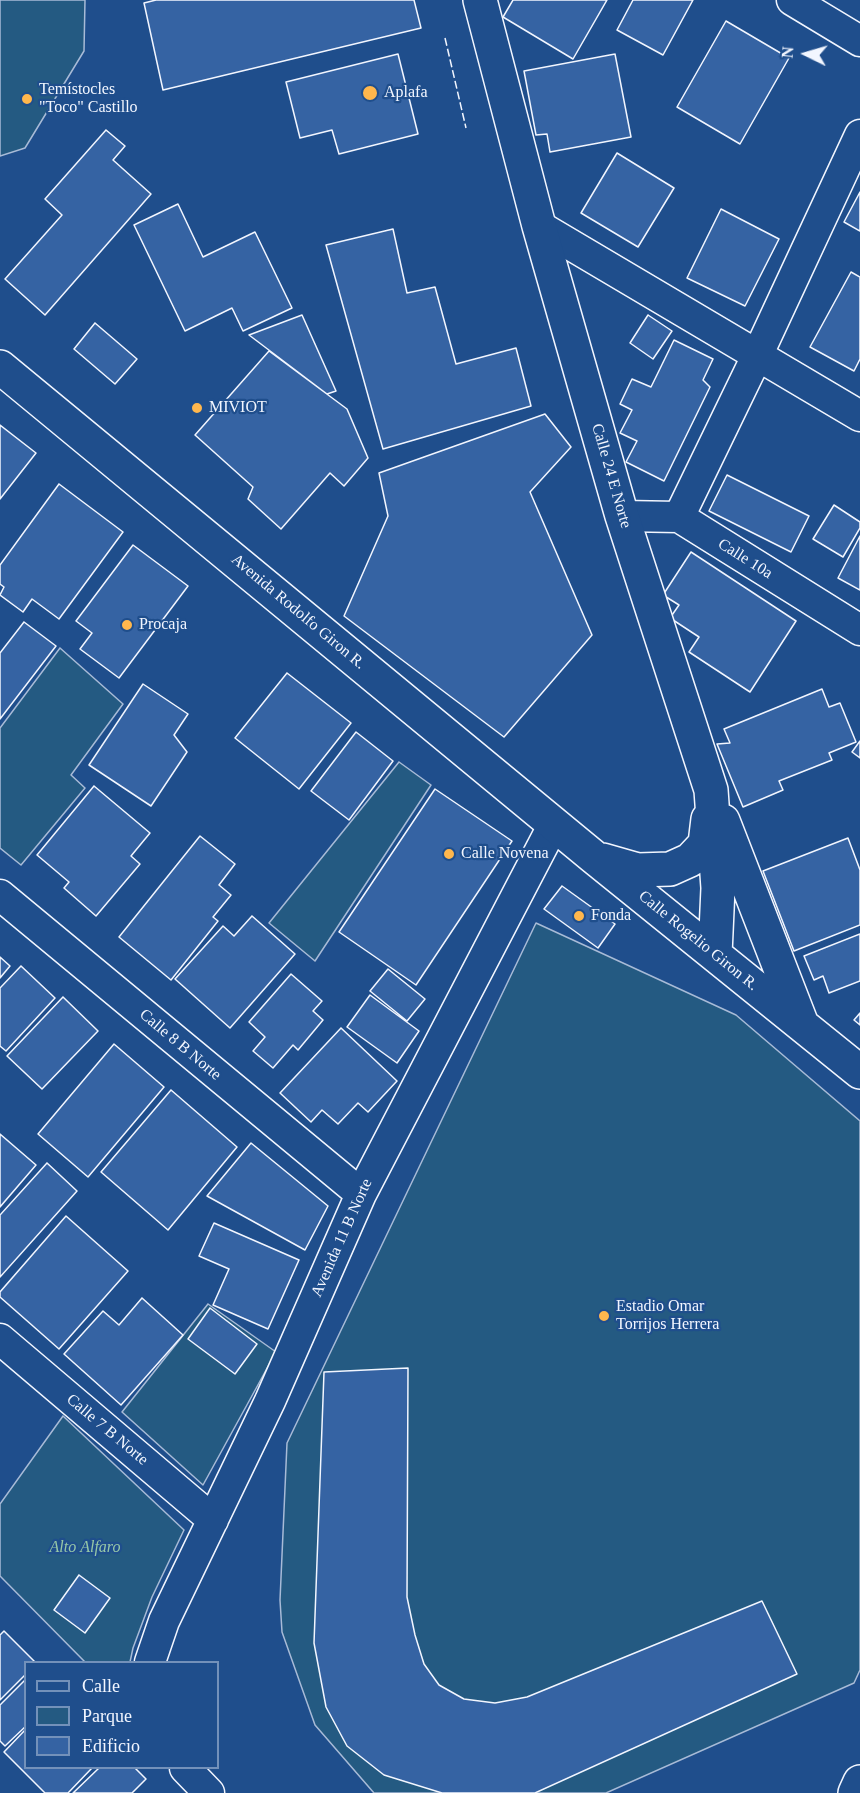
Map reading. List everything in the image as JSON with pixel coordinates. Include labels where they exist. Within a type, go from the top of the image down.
[{"type":"main road","name":"Calle 24 E Norte","points":[[480,0],[539,226],[622,516],[711,790],[718,888],[715,954]]},
{"type":"main road","name":"Avenida Rodolfo Giron R.","points":[[0,367],[595,858]]},
{"type":"main road","points":[[595,858],[638,870],[670,869],[690,860],[705,844],[711,790]]},
{"type":"main road","points":[[711,790],[801,1024],[860,1072]]},
{"type":"main road","name":"Calle Rogelio Giron R.","points":[[595,858],[801,1024]]},
{"type":"street","points":[[792,0],[860,41]]},
{"type":"street","points":[[679,518],[860,135]]},
{"type":"street","points":[[539,226],[860,417]]},
{"type":"street","name":"Calle 10a","points":[[622,516],[679,518],[860,630]]},
{"type":"street","name":"Avenida 11 B Norte","points":[[150,1661],[164,1621],[270,1401],[361,1194],[555,824]]},
{"type":"street","name":"Calle 8 B Norte","points":[[0,896],[361,1194]]},
{"type":"street","name":"Calle 7 B Norte","points":[[0,1339],[213,1520]]},
{"type":"street","points":[[187,1769],[209,1793]]},
{"type":"green space","name":"Temístocles \"Toco\" Castillo","points":[[0,0],[85,0],[84,51],[25,148],[0,156]]},
{"type":"green space","points":[[60,648],[123,704],[71,775],[85,788],[21,865],[0,848],[0,728]]},
{"type":"green space","points":[[399,762],[431,785],[315,961],[269,923]]},
{"type":"green space","name":"Estadio Omar Torrijos Herrera","points":[[536,923],[736,1015],[860,1121],[860,1670],[854,1683],[606,1793],[374,1793],[315,1725],[282,1632],[280,1600],[287,1443]]},
{"type":"green space","points":[[208,1304],[276,1352],[203,1485],[122,1412]]},
{"type":"green space","name":"Alto Alfaro","points":[[63,1416],[184,1530],[152,1597],[130,1661],[84,1661],[0,1576],[0,1504]]},
{"type":"building","points":[[156,0],[414,0],[421,28],[163,90],[144,3]]},
{"type":"building","points":[[513,0],[607,0],[573,59],[503,17]]},
{"type":"building","points":[[633,0],[693,0],[663,55],[617,30]]},
{"type":"building","points":[[726,21],[789,58],[740,144],[677,107]]},
{"type":"building","points":[[398,54],[418,134],[339,154],[332,130],[300,138],[286,82]]},
{"type":"building","points":[[615,54],[631,137],[550,152],[547,134],[536,135],[524,71]]},
{"type":"building","points":[[106,130],[125,146],[113,160],[151,194],[45,315],[5,279],[62,215],[45,199]]},
{"type":"building","points":[[617,153],[674,188],[638,247],[581,213]]},
{"type":"building","points":[[860,192],[860,231],[844,222]]},
{"type":"building","points":[[178,204],[203,257],[255,232],[292,308],[243,331],[232,308],[185,331],[134,225]]},
{"type":"building","points":[[721,209],[779,239],[745,306],[687,278]]},
{"type":"building","points":[[393,229],[407,293],[435,287],[456,364],[516,348],[531,406],[383,449],[326,245]]},
{"type":"building","points":[[851,272],[860,277],[860,359],[854,371],[810,347]]},
{"type":"building","points":[[302,315],[336,391],[327,394],[249,335]]},
{"type":"building","points":[[648,315],[672,331],[653,359],[630,343]]},
{"type":"building","points":[[95,323],[137,359],[115,384],[74,349]]},
{"type":"building","points":[[674,340],[713,359],[703,380],[710,387],[664,481],[626,462],[637,441],[620,433],[632,410],[620,404],[632,379],[651,387]]},
{"type":"building","points":[[269,351],[347,409],[368,458],[344,486],[330,473],[281,529],[248,499],[253,487],[195,435]]},
{"type":"building","points":[[545,414],[571,447],[530,492],[592,635],[504,737],[344,616],[388,516],[379,473]]},
{"type":"building","points":[[0,425],[36,453],[0,499]]},
{"type":"building","points":[[727,475],[809,516],[791,552],[709,511]]},
{"type":"building","points":[[59,484],[123,532],[59,619],[32,599],[23,612],[0,595],[4,587],[0,584],[0,565]]},
{"type":"building","points":[[834,505],[860,522],[860,528],[843,557],[813,539]]},
{"type":"building","points":[[860,536],[860,590],[838,578]]},
{"type":"building","points":[[133,545],[188,586],[119,678],[80,649],[92,633],[76,621]]},
{"type":"building","points":[[691,552],[796,621],[750,692],[689,652],[699,637],[670,618],[679,605],[663,595]]},
{"type":"building","points":[[24,622],[56,646],[0,719],[0,653]]},
{"type":"building","points":[[287,673],[351,723],[299,789],[235,738]]},
{"type":"building","points":[[143,684],[188,714],[174,735],[187,752],[151,806],[89,765]]},
{"type":"building","points":[[822,689],[829,707],[840,703],[856,742],[829,753],[832,760],[779,781],[783,790],[743,807],[717,744],[730,743],[724,729]]},
{"type":"building","points":[[356,732],[393,761],[349,820],[311,791]]},
{"type":"building","points":[[860,741],[860,758],[852,752]]},
{"type":"building","points":[[94,786],[150,833],[131,856],[140,864],[96,916],[64,888],[69,882],[37,855]]},
{"type":"building","points":[[435,789],[512,841],[416,985],[339,932]]},
{"type":"building","points":[[200,836],[235,864],[219,885],[231,895],[213,917],[218,921],[171,980],[119,937]]},
{"type":"building","points":[[848,838],[860,870],[860,925],[794,951],[763,871]]},
{"type":"building","points":[[562,886],[615,924],[598,948],[544,909]]},
{"type":"building","points":[[252,916],[295,954],[230,1028],[175,979],[223,926],[234,936]]},
{"type":"building","points":[[860,934],[860,981],[829,993],[823,976],[814,980],[804,956]]},
{"type":"building","points":[[0,957],[10,966],[0,978]]},
{"type":"building","points":[[21,966],[55,998],[6,1051],[0,1046],[0,988]]},
{"type":"building","points":[[388,969],[425,999],[407,1021],[370,991]]},
{"type":"building","points":[[291,974],[322,1001],[313,1011],[323,1020],[298,1050],[293,1045],[273,1068],[253,1051],[265,1037],[249,1022]]},
{"type":"building","points":[[370,995],[419,1031],[397,1063],[347,1027]]},
{"type":"building","points":[[63,997],[98,1031],[42,1089],[7,1056]]},
{"type":"building","points":[[860,1013],[860,1025],[854,1020]]},
{"type":"building","points":[[341,1028],[397,1081],[368,1112],[358,1103],[338,1124],[322,1110],[311,1122],[280,1093]]},
{"type":"building","points":[[114,1044],[164,1087],[88,1177],[38,1134]]},
{"type":"building","points":[[171,1090],[237,1147],[168,1230],[101,1172]]},
{"type":"building","points":[[0,1134],[36,1165],[0,1207]]},
{"type":"building","points":[[251,1143],[328,1206],[305,1250],[207,1196]]},
{"type":"building","points":[[47,1163],[77,1191],[0,1277],[0,1215]]},
{"type":"building","points":[[66,1216],[128,1271],[59,1349],[0,1297],[0,1292]]},
{"type":"building","points":[[214,1223],[299,1260],[268,1329],[213,1305],[229,1269],[199,1256]]},
{"type":"building","points":[[142,1298],[183,1335],[121,1405],[64,1354],[103,1311],[119,1325]]},
{"type":"building","points":[[210,1308],[257,1344],[235,1374],[188,1339]]},
{"type":"building","points":[[408,1368],[407,1597],[424,1664],[439,1685],[464,1699],[495,1703],[527,1697],[762,1601],[797,1674],[535,1793],[442,1793],[384,1775],[347,1746],[326,1707],[314,1643],[324,1372]]},
{"type":"building","points":[[79,1575],[110,1598],[85,1633],[54,1610]]},
{"type":"building","points":[[4,1631],[34,1661],[24,1661],[24,1676],[0,1700],[0,1635]]},
{"type":"building","points":[[24,1681],[24,1728],[5,1746],[0,1741],[0,1705]]},
{"type":"building","points":[[24,1731],[24,1769],[91,1769],[68,1793],[45,1793],[4,1752]]},
{"type":"building","points":[[98,1769],[136,1769],[146,1779],[132,1793],[73,1793]]},
{"type":"fence","points":[[445,38],[466,128]]},
{"type":"place","name":"Aplafa","points":[[370,93]]},
{"type":"place","name":"Temístocles \"Toco\" Castillo","points":[[27,99]]},
{"type":"place","name":"MIVIOT","points":[[197,408]]},
{"type":"place","name":"Procaja","points":[[127,625]]},
{"type":"place","name":"Calle Novena","points":[[449,854]]},
{"type":"place","name":"Fonda","points":[[579,916]]},
{"type":"place","name":"Estadio Omar Torrijos Herrera","points":[[604,1316]]}]
